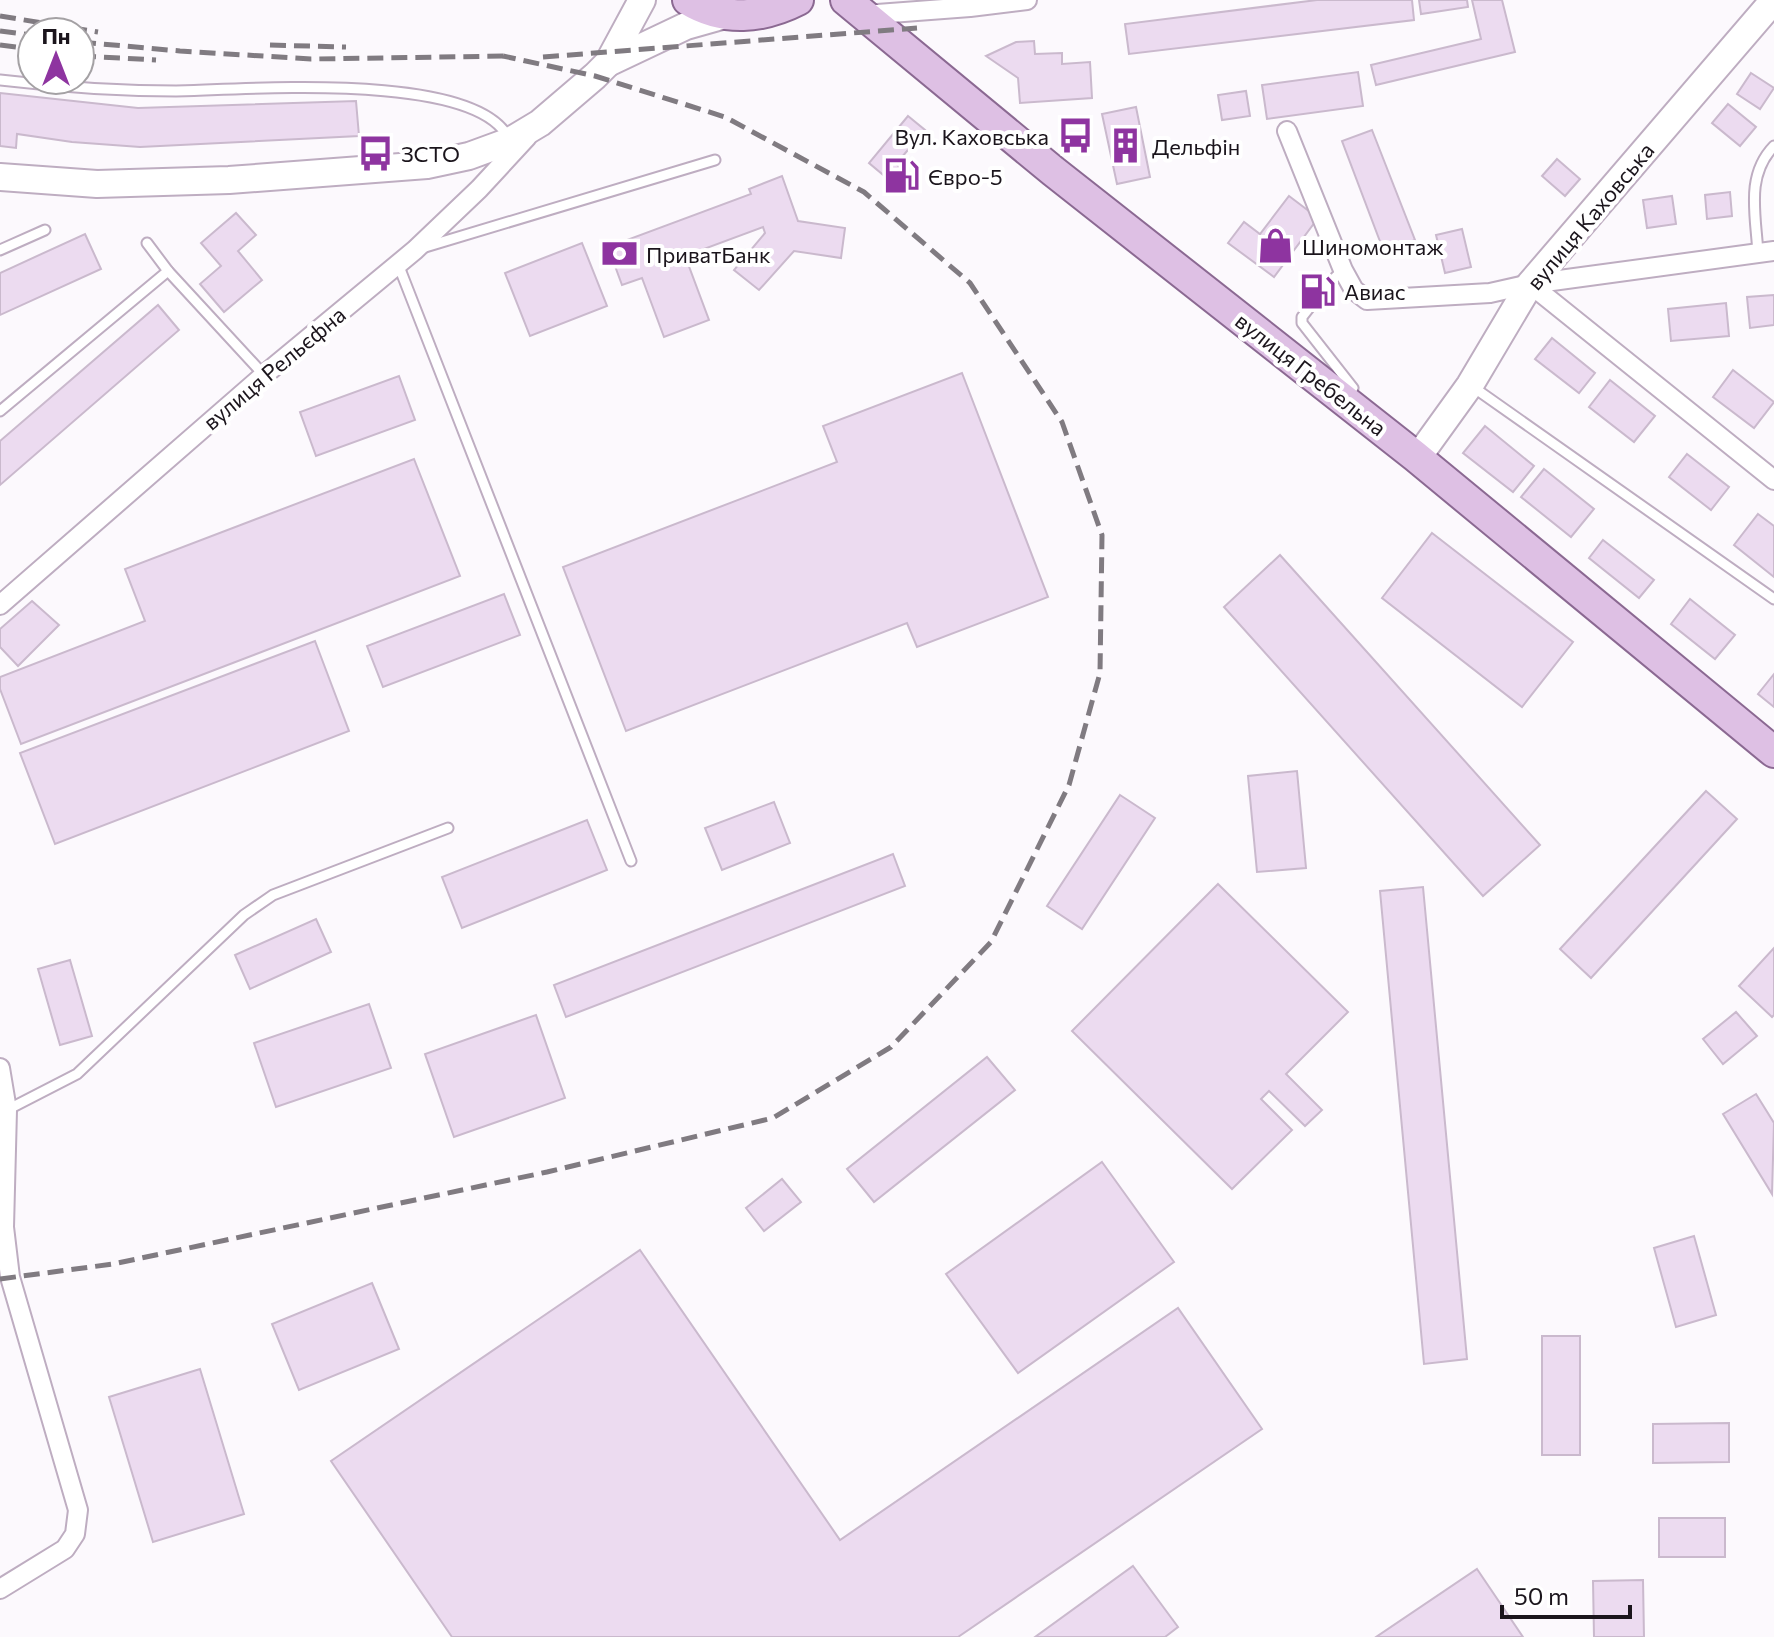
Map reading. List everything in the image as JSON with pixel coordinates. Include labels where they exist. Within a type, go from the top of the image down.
[{"type":"main road","points":[[688,0],[725,15],[752,16],[778,10],[798,0]]},
{"type":"main road","name":"вулиця Гребельна","points":[[855,7],[1065,181],[1345,399],[1420,451],[1774,752]]},
{"type":"street","points":[[608,63],[642,0]]},
{"type":"street","points":[[855,7],[970,7],[1027,0]]},
{"type":"street","name":"вулиця Каховська","points":[[1420,451],[1470,385],[1530,284],[1774,0]]},
{"type":"street","points":[[608,63],[686,26],[725,15]]},
{"type":"street","name":"вулиця Рельєфна","points":[[0,605],[264,375],[415,250],[479,189],[540,123],[608,63]]},
{"type":"street","name":"вулиця Рельєфна","points":[[0,177],[97,184],[229,180],[427,165],[469,156],[510,141],[540,123]]},
{"type":"street","points":[[1287,131],[1343,270],[1354,290],[1367,300],[1490,293],[1530,284],[1766,252]]},
{"type":"street","points":[[1530,284],[1774,480]]},
{"type":"street","points":[[0,1068],[4,1227],[10,1277],[78,1510],[75,1534],[65,1549],[0,1589]]},
{"type":"lane","points":[[0,80],[73,89],[361,89],[432,97],[476,109],[504,128],[510,141]]},
{"type":"lane","points":[[1766,252],[1754,180],[1763,157],[1774,146]]},
{"type":"lane","points":[[415,250],[715,160]]},
{"type":"lane","points":[[0,250],[45,230]]},
{"type":"lane","points":[[147,243],[168,271],[264,375]]},
{"type":"lane","points":[[398,264],[631,861]]},
{"type":"lane","points":[[1343,270],[1302,317],[1302,323],[1353,388],[1345,399]]},
{"type":"lane","points":[[0,411],[168,271]]},
{"type":"lane","points":[[1470,385],[1774,599]]},
{"type":"lane","points":[[3,1112],[77,1074],[244,915],[273,895],[448,828]]},
{"type":"building","points":[[1317,0],[1412,0],[1414,20],[1129,54],[1125,24]]},
{"type":"building","points":[[1419,0],[1467,0],[1468,7],[1421,14]]},
{"type":"building","points":[[1472,0],[1502,0],[1515,52],[1376,85],[1371,65],[1481,39]]},
{"type":"building","points":[[1034,41],[1035,54],[1062,53],[1062,64],[1090,62],[1092,98],[1020,103],[1018,78],[986,56],[1016,42]]},
{"type":"building","points":[[1358,72],[1363,106],[1267,119],[1262,85]]},
{"type":"building","points":[[1751,73],[1774,88],[1760,109],[1737,94]]},
{"type":"building","points":[[1246,91],[1250,116],[1222,120],[1218,95]]},
{"type":"building","points":[[0,93],[138,108],[356,101],[359,136],[140,147],[17,134],[16,148],[0,146]]},
{"type":"building","points":[[1728,104],[1756,127],[1740,146],[1712,123]]},
{"type":"building","name":"Дельфін","points":[[1136,107],[1150,177],[1117,184],[1102,114]]},
{"type":"building","points":[[908,116],[925,130],[896,164],[917,182],[906,194],[869,163]]},
{"type":"building","points":[[1372,130],[1415,240],[1384,252],[1342,141]]},
{"type":"building","points":[[1557,159],[1580,179],[1565,196],[1542,176]]},
{"type":"building","points":[[782,176],[798,221],[845,228],[841,258],[794,251],[759,290],[734,270],[765,233],[763,227],[701,250],[703,255],[687,261],[709,320],[664,337],[642,278],[622,285],[608,247],[751,194],[749,189]]},
{"type":"building","points":[[1730,192],[1732,216],[1707,219],[1705,195]]},
{"type":"building","points":[[1289,196],[1318,218],[1274,277],[1228,243],[1244,222],[1260,234]]},
{"type":"building","points":[[1672,196],[1676,224],[1647,228],[1643,200]]},
{"type":"building","points":[[236,213],[256,235],[238,251],[262,280],[224,312],[200,284],[221,266],[201,243]]},
{"type":"building","points":[[1462,229],[1471,267],[1445,273],[1436,235]]},
{"type":"building","points":[[85,234],[101,269],[0,315],[0,273]]},
{"type":"building","points":[[582,243],[607,306],[530,336],[505,273]]},
{"type":"building","points":[[1774,295],[1774,325],[1750,328],[1747,297]]},
{"type":"building","points":[[1726,303],[1729,336],[1671,341],[1668,309]]},
{"type":"building","points":[[158,305],[179,330],[0,485],[0,441]]},
{"type":"building","points":[[1552,338],[1595,373],[1579,393],[1535,359]]},
{"type":"building","points":[[1733,370],[1774,402],[1754,428],[1713,397]]},
{"type":"building","points":[[962,373],[1048,597],[917,647],[907,623],[626,731],[563,567],[837,462],[823,426]]},
{"type":"building","points":[[399,376],[415,420],[316,456],[300,412]]},
{"type":"building","points":[[1610,380],[1655,416],[1634,442],[1589,407]]},
{"type":"building","points":[[1485,426],[1534,466],[1513,492],[1463,453]]},
{"type":"building","points":[[1687,454],[1729,487],[1711,510],[1669,477]]},
{"type":"building","points":[[414,459],[460,576],[21,744],[0,689],[0,677],[145,621],[125,569]]},
{"type":"building","points":[[1544,469],[1594,509],[1571,537],[1521,497]]},
{"type":"building","points":[[1758,514],[1774,526],[1774,577],[1734,545]]},
{"type":"building","points":[[1432,533],[1573,642],[1522,707],[1382,598]]},
{"type":"building","points":[[1603,540],[1654,580],[1639,598],[1589,558]]},
{"type":"building","points":[[1280,555],[1540,845],[1483,896],[1224,607]]},
{"type":"building","points":[[504,594],[520,635],[383,687],[367,646]]},
{"type":"building","points":[[1690,599],[1735,635],[1715,659],[1671,624]]},
{"type":"building","points":[[32,601],[59,625],[18,666],[0,647],[0,629]]},
{"type":"building","points":[[315,641],[349,731],[55,844],[20,753]]},
{"type":"building","points":[[1774,674],[1774,707],[1758,694]]},
{"type":"building","points":[[1297,771],[1306,868],[1257,872],[1248,776]]},
{"type":"building","points":[[1706,791],[1737,819],[1591,978],[1560,949]]},
{"type":"building","points":[[1120,795],[1155,818],[1082,929],[1047,906]]},
{"type":"building","points":[[774,802],[790,843],[722,870],[705,828]]},
{"type":"building","points":[[587,820],[607,870],[462,928],[442,877]]},
{"type":"building","points":[[893,854],[905,886],[566,1017],[554,985]]},
{"type":"building","points":[[1218,884],[1348,1012],[1286,1074],[1322,1110],[1305,1126],[1269,1091],[1261,1099],[1292,1130],[1232,1189],[1072,1031]]},
{"type":"building","points":[[1423,887],[1467,1359],[1424,1364],[1380,891]]},
{"type":"building","points":[[316,919],[331,952],[250,989],[235,955]]},
{"type":"building","points":[[1774,948],[1774,1015],[1772,1017],[1739,986]]},
{"type":"building","points":[[70,960],[92,1036],[60,1045],[38,969]]},
{"type":"building","points":[[369,1004],[391,1068],[276,1107],[254,1043]]},
{"type":"building","points":[[1736,1012],[1757,1036],[1723,1064],[1703,1039]]},
{"type":"building","points":[[536,1015],[565,1098],[454,1137],[425,1054]]},
{"type":"building","points":[[987,1057],[1015,1090],[874,1202],[847,1169]]},
{"type":"building","points":[[1756,1094],[1774,1123],[1772,1194],[1723,1114]]},
{"type":"building","points":[[1102,1162],[1174,1262],[1018,1373],[946,1274]]},
{"type":"building","points":[[782,1179],[801,1202],[764,1231],[746,1208]]},
{"type":"building","points":[[1694,1236],[1716,1315],[1676,1327],[1654,1248]]},
{"type":"building","points":[[640,1250],[840,1540],[1178,1308],[1262,1429],[958,1637],[452,1637],[331,1461]]},
{"type":"building","points":[[372,1283],[399,1349],[299,1390],[272,1324]]},
{"type":"building","points":[[1542,1336],[1580,1336],[1580,1455],[1542,1455]]},
{"type":"building","points":[[200,1369],[244,1514],[153,1542],[109,1397]]},
{"type":"building","points":[[1729,1423],[1729,1462],[1653,1463],[1653,1424]]},
{"type":"building","points":[[1659,1518],[1725,1518],[1725,1557],[1659,1557]]},
{"type":"building","points":[[1133,1566],[1178,1627],[1165,1637],[1035,1637]]},
{"type":"building","points":[[1477,1569],[1523,1637],[1376,1637]]},
{"type":"building","points":[[1643,1580],[1644,1637],[1594,1637],[1593,1581]]},
{"type":"railway","points":[[0,16],[98,32]]},
{"type":"railway","points":[[543,57],[917,28]]},
{"type":"railway","points":[[0,31],[16,33]]},
{"type":"railway","points":[[96,43],[311,59],[511,56]]},
{"type":"railway","points":[[0,45],[16,47]]},
{"type":"railway","points":[[270,45],[346,47]]},
{"type":"railway","points":[[0,1279],[113,1264],[547,1172],[773,1118],[891,1047],[991,942],[1069,785],[1100,673],[1102,535],[1062,422],[970,283],[864,192],[725,117],[595,76],[503,56]]},
{"type":"railway","points":[[96,57],[156,60]]},
{"type":"place","name":"Вул. Каховська","points":[[1075,136]]},
{"type":"place","name":"Дельфін","points":[[1126,146]]},
{"type":"place","name":"ЗСТО","points":[[375,153]]},
{"type":"place","name":"Євро-5","points":[[902,176]]},
{"type":"place","name":"Шиномонтаж","points":[[1276,246]]},
{"type":"place","name":"ПриватБанк","points":[[620,254]]},
{"type":"place","name":"Авиас","points":[[1318,291]]}]
